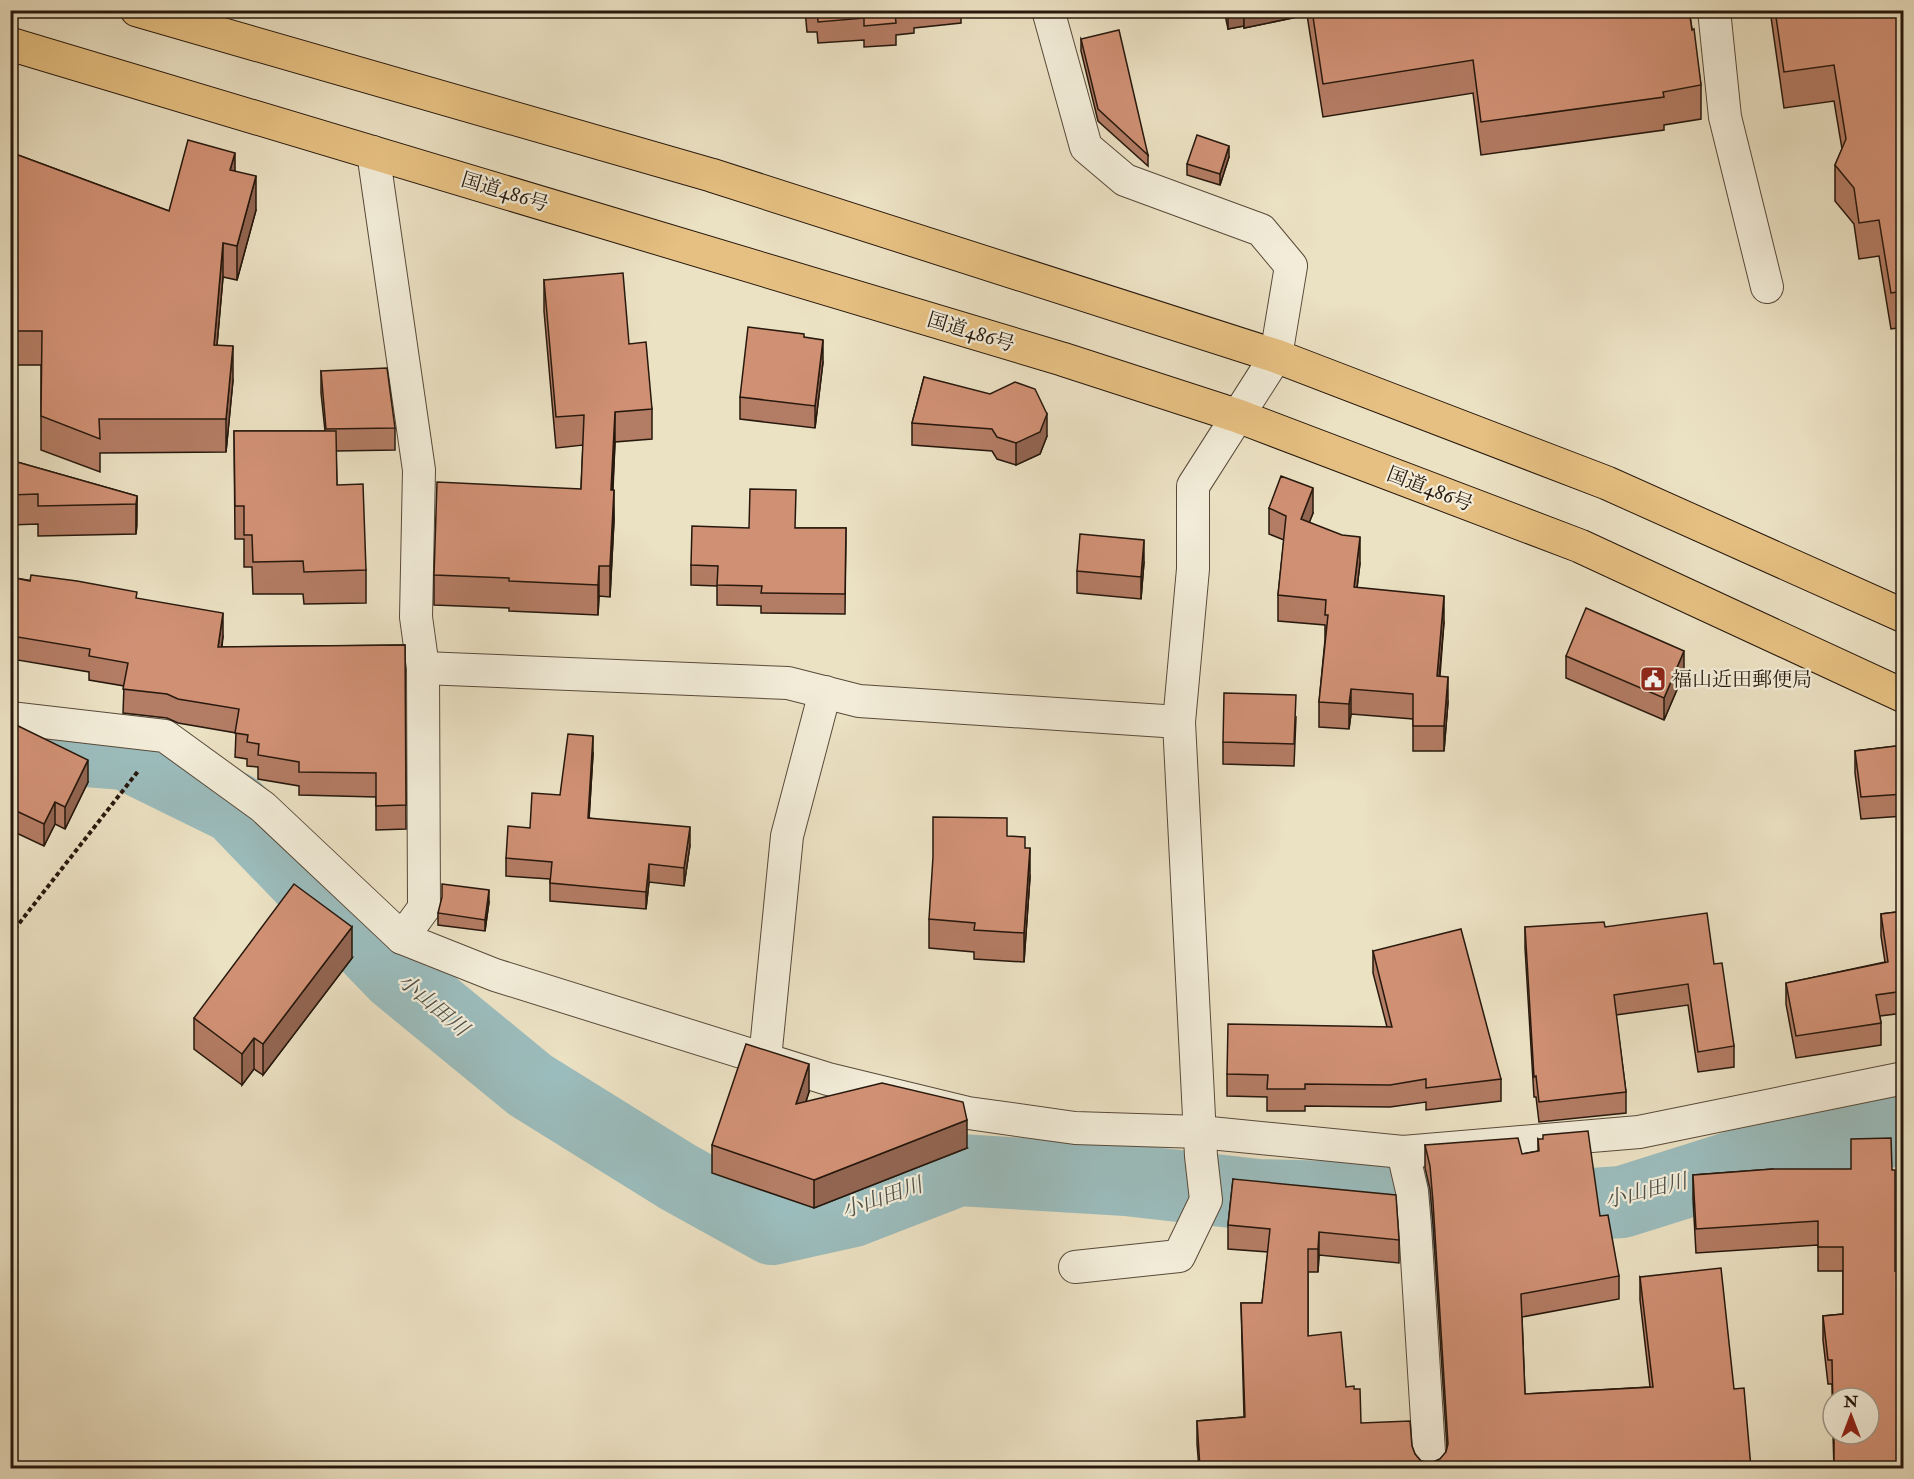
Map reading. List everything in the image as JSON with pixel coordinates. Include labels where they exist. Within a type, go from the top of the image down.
[{"type":"highway","points":[[137,10],[711,175],[1276,356],[1607,483],[1904,616]]},
{"type":"highway","name":"国道486号","points":[[10,44],[1062,359],[1238,416],[1580,546],[1904,696]]},
{"type":"street","points":[[1048,10],[1086,147],[1125,180],[1261,230],[1291,266],[1276,356],[1193,486],[1193,569],[1179,722],[1200,1144],[1206,1200],[1179,1256],[1076,1267]]},
{"type":"street","points":[[1714,10],[1725,117],[1767,287]]},
{"type":"street","points":[[373,152],[419,470],[416,617],[423,668],[424,908],[402,938]]},
{"type":"street","points":[[423,668],[788,683],[859,701],[1179,722]]},
{"type":"street","points":[[765,1059],[787,836],[825,693]]},
{"type":"street","points":[[10,717],[165,736],[263,807],[402,938],[495,975],[828,1079],[968,1113],[1200,1144],[1404,1152],[1639,1132],[1904,1078]]},
{"type":"street","points":[[1404,1152],[1412,1191],[1415,1226],[1430,1468]]},
{"type":"path","points":[[10,935],[165,736]]},
{"type":"building","points":[[817,10],[914,10],[914,12],[895,13],[896,23],[864,26],[864,18],[818,22]]},
{"type":"building","points":[[1312,10],[1689,10],[1692,30],[1694,29],[1701,85],[1663,92],[1664,97],[1481,122],[1473,60],[1323,84]]},
{"type":"building","points":[[1775,10],[1904,10],[1904,291],[1891,293],[1879,220],[1859,223],[1854,188],[1835,165],[1846,139],[1834,65],[1784,72]]},
{"type":"building","points":[[1119,30],[1148,155],[1098,109],[1081,39]]},
{"type":"building","points":[[1197,135],[1229,146],[1220,174],[1187,164]]},
{"type":"building","points":[[188,140],[235,153],[230,170],[256,176],[237,246],[223,243],[214,345],[233,346],[226,419],[99,419],[100,439],[41,416],[42,331],[10,331],[10,152],[169,211]]},
{"type":"building","points":[[623,273],[629,344],[646,342],[652,409],[615,412],[610,566],[599,566],[598,585],[434,575],[437,482],[581,489],[584,415],[556,417],[544,280]]},
{"type":"building","points":[[748,327],[804,334],[804,337],[823,340],[815,406],[740,397]]},
{"type":"building","points":[[387,368],[395,428],[326,429],[321,371]]},
{"type":"building","points":[[924,377],[990,394],[1015,382],[1035,389],[1047,414],[1040,432],[1016,443],[997,437],[992,429],[912,423]]},
{"type":"building","points":[[234,431],[336,431],[337,485],[363,484],[366,570],[304,572],[303,561],[253,562],[252,535],[244,535],[244,506],[235,506]]},
{"type":"building","points":[[10,460],[137,496],[136,504],[38,506],[38,494],[10,495]]},
{"type":"building","points":[[1281,476],[1313,488],[1301,519],[1342,535],[1360,537],[1354,587],[1444,596],[1437,676],[1448,677],[1444,726],[1413,726],[1413,694],[1351,689],[1349,704],[1319,702],[1328,615],[1325,615],[1326,600],[1278,595],[1286,516],[1269,508]]},
{"type":"building","points":[[750,489],[796,490],[795,528],[846,528],[845,594],[761,593],[762,586],[717,585],[718,566],[691,565],[692,526],[749,528]]},
{"type":"building","points":[[1080,534],[1144,540],[1141,577],[1077,571]]},
{"type":"building","points":[[31,575],[137,592],[136,598],[223,613],[218,647],[405,645],[406,805],[376,806],[376,773],[299,772],[299,762],[258,755],[259,744],[247,742],[248,735],[235,733],[239,709],[178,699],[167,694],[123,689],[128,663],[89,656],[90,649],[12,636],[10,643],[10,577],[30,581]]},
{"type":"building","points":[[1586,608],[1684,651],[1664,698],[1566,656]]},
{"type":"building","points":[[1224,693],[1296,695],[1294,744],[1223,742]]},
{"type":"building","points":[[10,722],[88,760],[65,807],[55,802],[44,824],[10,808]]},
{"type":"building","points":[[568,734],[593,736],[588,818],[690,827],[684,868],[649,864],[646,892],[550,883],[552,862],[506,858],[508,826],[530,828],[532,793],[560,795]]},
{"type":"building","points":[[1904,745],[1904,794],[1861,797],[1855,751]]},
{"type":"building","points":[[933,817],[1007,818],[1007,836],[1025,837],[1025,848],[1030,848],[1024,933],[974,930],[975,923],[929,919]]},
{"type":"building","points":[[294,884],[352,927],[263,1044],[254,1038],[242,1054],[194,1018]]},
{"type":"building","points":[[442,884],[489,890],[485,920],[438,913]]},
{"type":"building","points":[[1904,911],[1904,991],[1876,995],[1881,1023],[1796,1036],[1786,983],[1888,962],[1881,914]]},
{"type":"building","points":[[1707,913],[1714,964],[1722,963],[1734,1046],[1698,1052],[1688,984],[1614,995],[1626,1092],[1539,1102],[1536,1076],[1534,1077],[1525,927],[1604,922],[1605,927]]},
{"type":"building","points":[[1461,929],[1501,1079],[1426,1088],[1426,1079],[1390,1085],[1305,1084],[1305,1089],[1267,1089],[1268,1075],[1227,1074],[1228,1024],[1392,1027],[1373,951]]},
{"type":"building","points":[[746,1044],[809,1064],[796,1104],[882,1083],[963,1102],[967,1120],[814,1180],[712,1145]]},
{"type":"building","points":[[1588,1131],[1600,1216],[1608,1215],[1619,1276],[1521,1294],[1525,1394],[1653,1387],[1640,1277],[1721,1268],[1734,1389],[1744,1388],[1751,1468],[1324,1468],[1324,1462],[1244,1464],[1244,1468],[1200,1468],[1197,1421],[1245,1417],[1241,1303],[1262,1303],[1270,1229],[1228,1225],[1233,1179],[1396,1195],[1399,1240],[1319,1232],[1318,1249],[1308,1249],[1308,1336],[1341,1332],[1346,1387],[1354,1386],[1354,1389],[1360,1389],[1361,1423],[1410,1421],[1415,1454],[1421,1461],[1431,1463],[1440,1459],[1446,1452],[1448,1444],[1433,1202],[1430,1166],[1425,1145],[1518,1138],[1522,1154],[1539,1151],[1538,1139],[1543,1139],[1543,1135]]},
{"type":"building","points":[[1891,1138],[1892,1170],[1895,1170],[1895,1271],[1904,1271],[1904,1468],[1834,1468],[1834,1446],[1881,1446],[1881,1386],[1833,1386],[1832,1360],[1828,1360],[1823,1316],[1843,1314],[1843,1247],[1818,1247],[1818,1221],[1696,1229],[1693,1175],[1773,1169],[1851,1169],[1851,1139]]},
{"type":"waterway","name":"小山田川","points":[[10,745],[125,754],[235,808],[396,975],[530,1085],[678,1177],[772,1229],[853,1211],[959,1170],[1126,1180],[1258,1195],[1367,1198],[1442,1214],[1622,1202],[1819,1140],[1904,1130]]},
{"type":"place","name":"福山近田郵便局","points":[[1653,679]]}]
